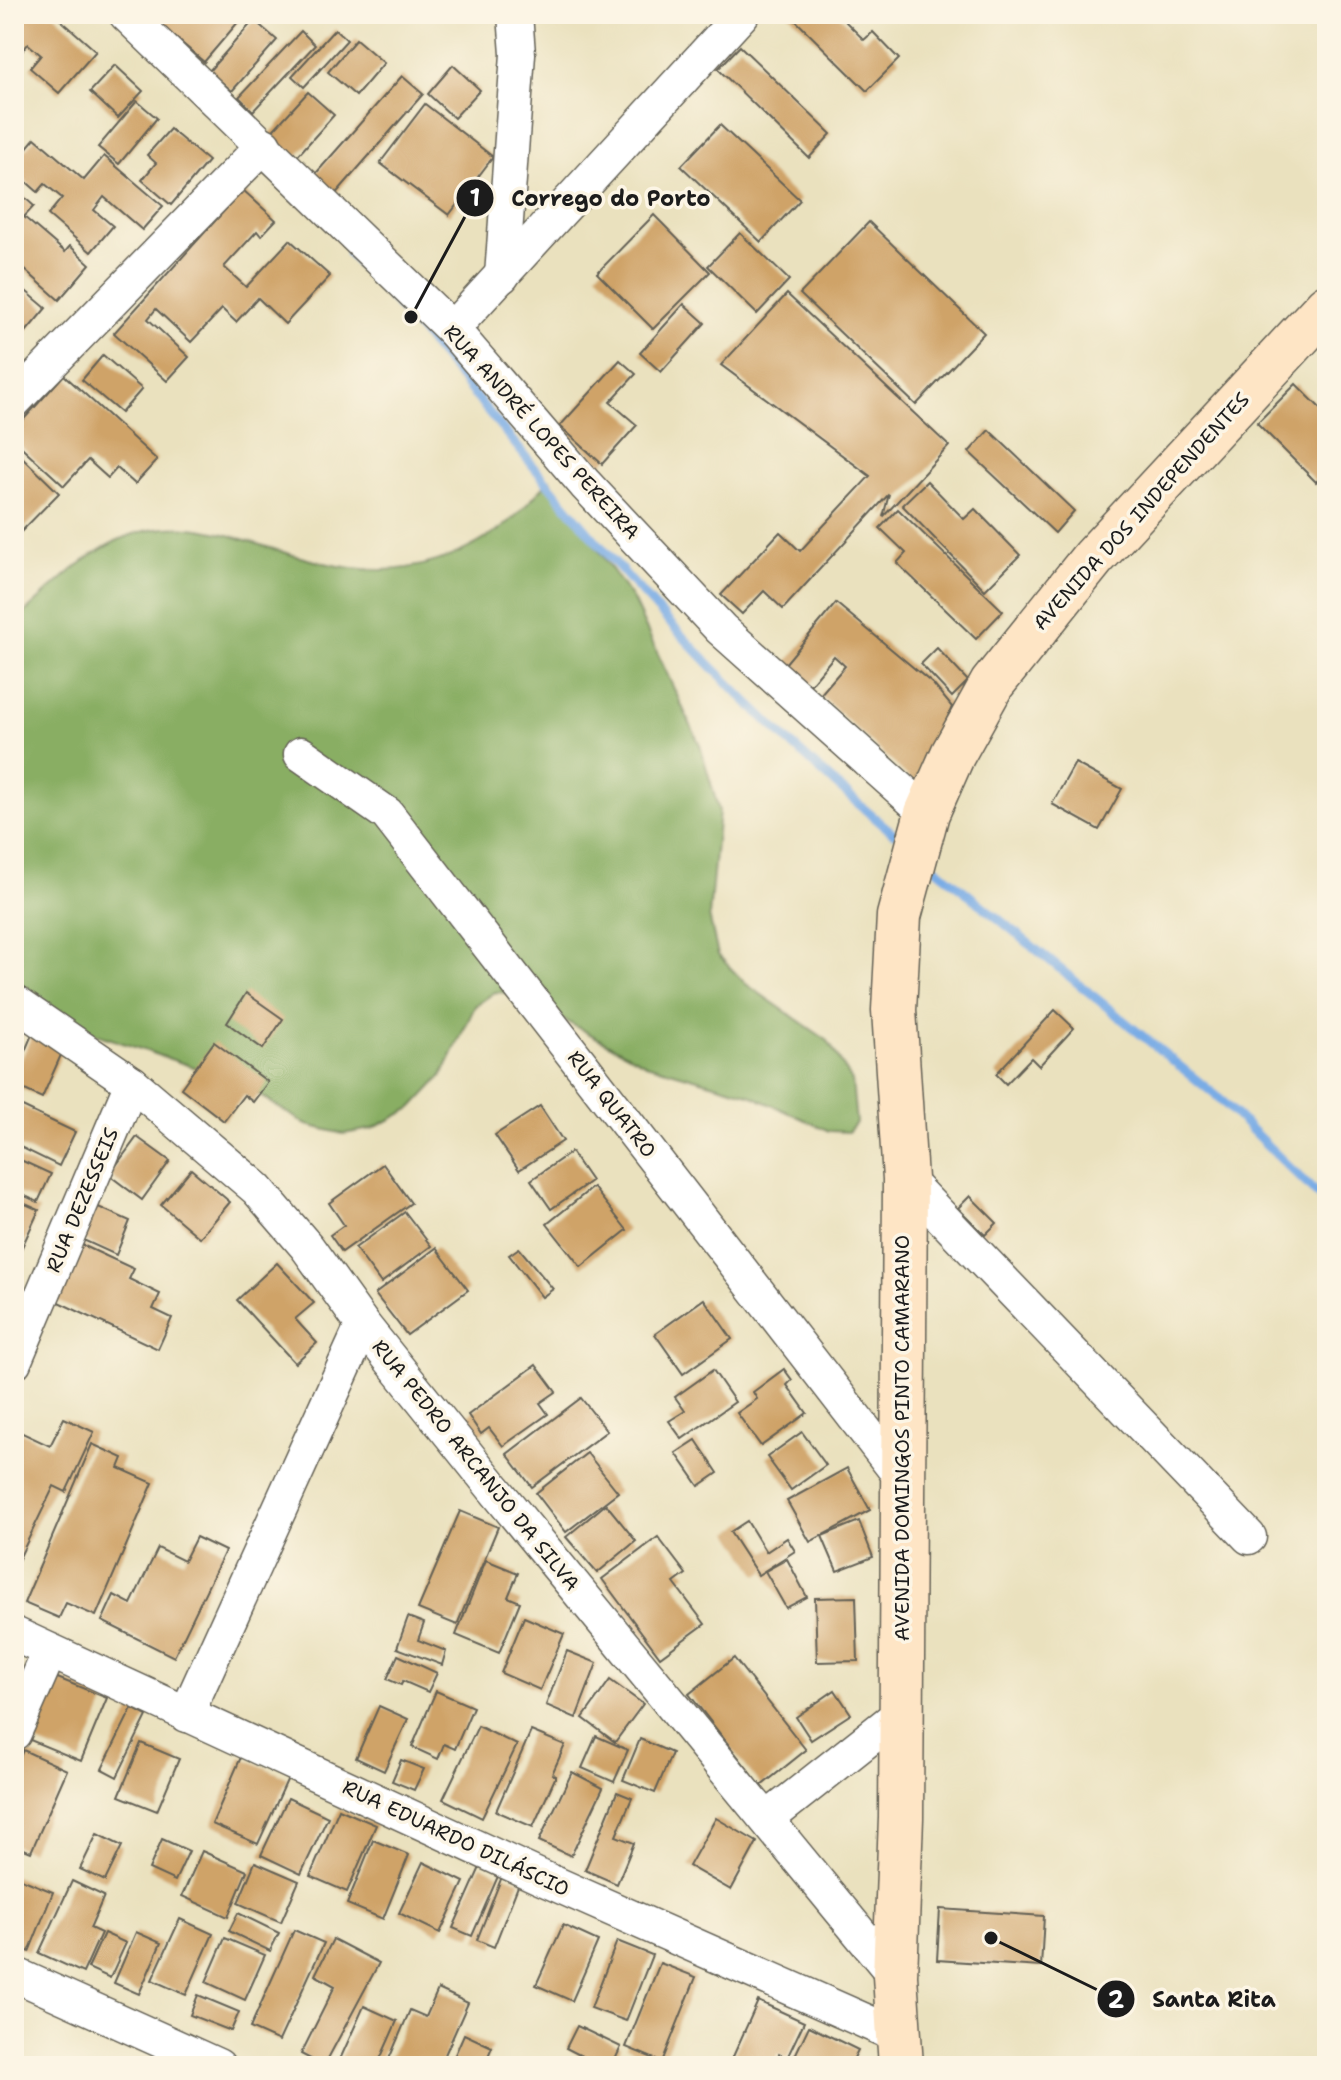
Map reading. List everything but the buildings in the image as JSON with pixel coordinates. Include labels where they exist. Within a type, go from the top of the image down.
[{"type":"main road","name":"AVENIDA DOS INDEPENDENTES","points":[[927,813],[953,754],[992,684],[1045,616],[1093,558],[1327,306]]},
{"type":"main road","name":"AVENIDA DOMINGOS PINTO CAMARANO","points":[[901,2051],[895,1976],[901,1713],[905,1179],[894,1010],[899,916],[927,813]]},
{"type":"street","name":"RUA ANDRÉ LOPES PEREIRA","points":[[126,14],[256,154],[452,329],[585,484],[721,629],[927,813]]},
{"type":"street","points":[[502,276],[518,54],[515,14]]},
{"type":"street","points":[[452,329],[742,14]]},
{"type":"street","points":[[14,401],[256,154]]},
{"type":"street","name":"RUA QUATRO","points":[[301,754],[387,814],[901,1477]]},
{"type":"street","name":"RUA PEDRO ARCANJO DA SILVA","points":[[14,1002],[132,1083],[257,1189],[307,1247],[363,1325],[895,1976]]},
{"type":"street","name":"RUA DEZESSEIS","points":[[14,1362],[132,1083]]},
{"type":"street","points":[[905,1179],[1249,1537]]},
{"type":"street","points":[[186,1715],[363,1325]]},
{"type":"street","name":"RUA EDUARDO DILÁSCIO","points":[[14,1634],[540,1877],[901,2051]]},
{"type":"street","points":[[14,1733],[50,1651]]},
{"type":"street","points":[[767,1819],[901,1713]]},
{"type":"street","points":[[14,1974],[218,2066]]},
{"type":"green space","points":[[550,480],[633,600],[700,745],[719,811],[709,916],[718,955],[746,984],[828,1041],[852,1081],[856,1123],[848,1132],[829,1131],[746,1093],[646,1064],[513,993],[495,992],[475,1006],[442,1076],[412,1108],[372,1129],[343,1134],[307,1125],[238,1082],[43,1016],[14,1011],[14,622],[83,561],[131,535],[164,528],[196,529],[228,535],[322,563],[378,570],[406,568],[463,551],[493,534],[516,516]]},
{"type":"waterway","points":[[349,253],[423,334],[665,618],[792,745],[893,833]]},
{"type":"waterway","points":[[936,868],[1219,1098],[1327,1204]]},
{"type":"place","name":"Corrego do Porto","points":[[411,317]]},
{"type":"place","name":"Santa Rita","points":[[991,1938]]}]
